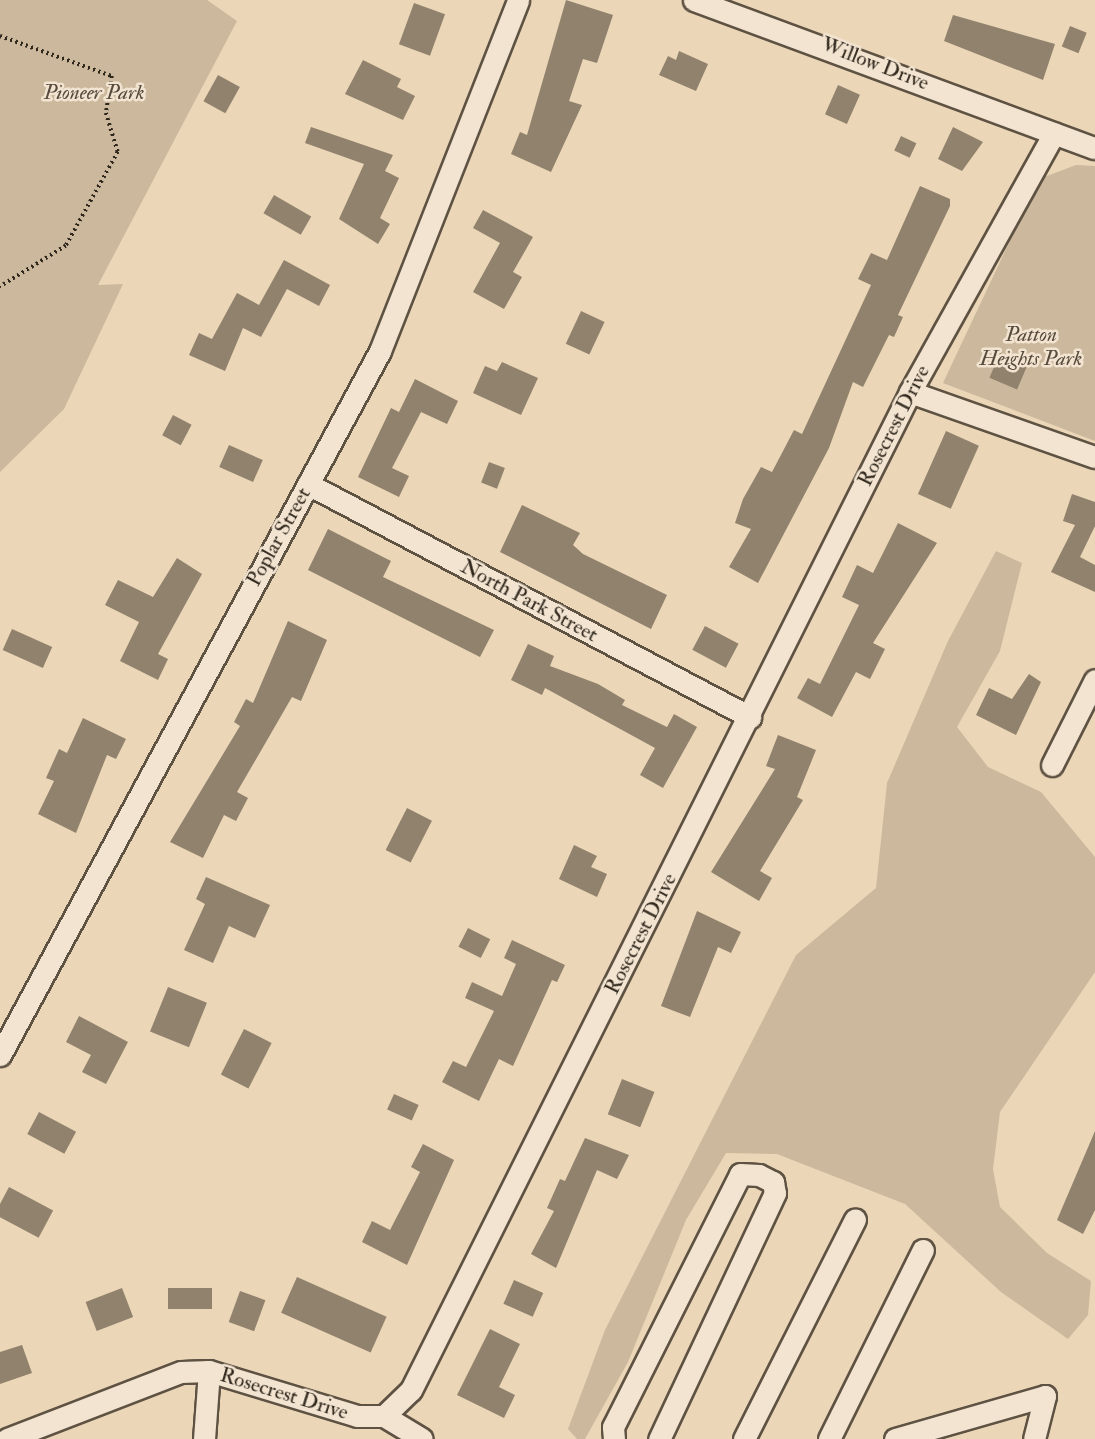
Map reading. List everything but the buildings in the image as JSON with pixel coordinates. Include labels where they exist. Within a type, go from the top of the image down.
[{"type":"street","name":"Poplar Street","points":[[0,1055],[380,351],[517,0]]},
{"type":"street","name":"Willow Drive","points":[[694,0],[1055,133]]},
{"type":"street","points":[[1055,133],[1095,148]]},
{"type":"street","name":"Rosecrest Drive","points":[[7,1439],[180,1372],[209,1371],[357,1416],[384,1416],[411,1390],[750,717],[910,392],[1055,133]]},
{"type":"street","points":[[910,392],[1095,457]]},
{"type":"street","name":"North Park Street","points":[[308,484],[750,717]]},
{"type":"street","points":[[1052,765],[1095,680]]},
{"type":"street","points":[[614,1439],[613,1427],[740,1174],[759,1175],[773,1182],[775,1193],[659,1439]]},
{"type":"street","points":[[744,1439],[856,1219]]},
{"type":"street","points":[[829,1439],[923,1250]]},
{"type":"street","points":[[204,1439],[209,1371]]},
{"type":"street","points":[[895,1439],[1045,1396],[1034,1439]]},
{"type":"street","points":[[384,1416],[422,1439]]},
{"type":"path","points":[[0,36],[112,76],[106,113],[118,152],[65,246],[0,287]]},
{"type":"green space","name":"Pioneer Park","points":[[0,0],[207,0],[237,21],[98,285],[123,284],[64,409],[0,472]]},
{"type":"green space","name":"Patton Heights Park","points":[[1076,165],[1095,166],[1095,441],[943,383],[1039,179]]},
{"type":"green space","points":[[996,551],[1022,563],[1000,651],[957,727],[988,767],[1041,792],[1095,857],[1095,972],[1000,1112],[993,1169],[1000,1207],[1047,1253],[1091,1281],[1088,1315],[1068,1339],[1001,1292],[905,1204],[777,1154],[726,1153],[686,1220],[628,1362],[585,1439],[577,1439],[568,1429],[605,1330],[796,955],[876,888],[887,783],[948,641]]}]
